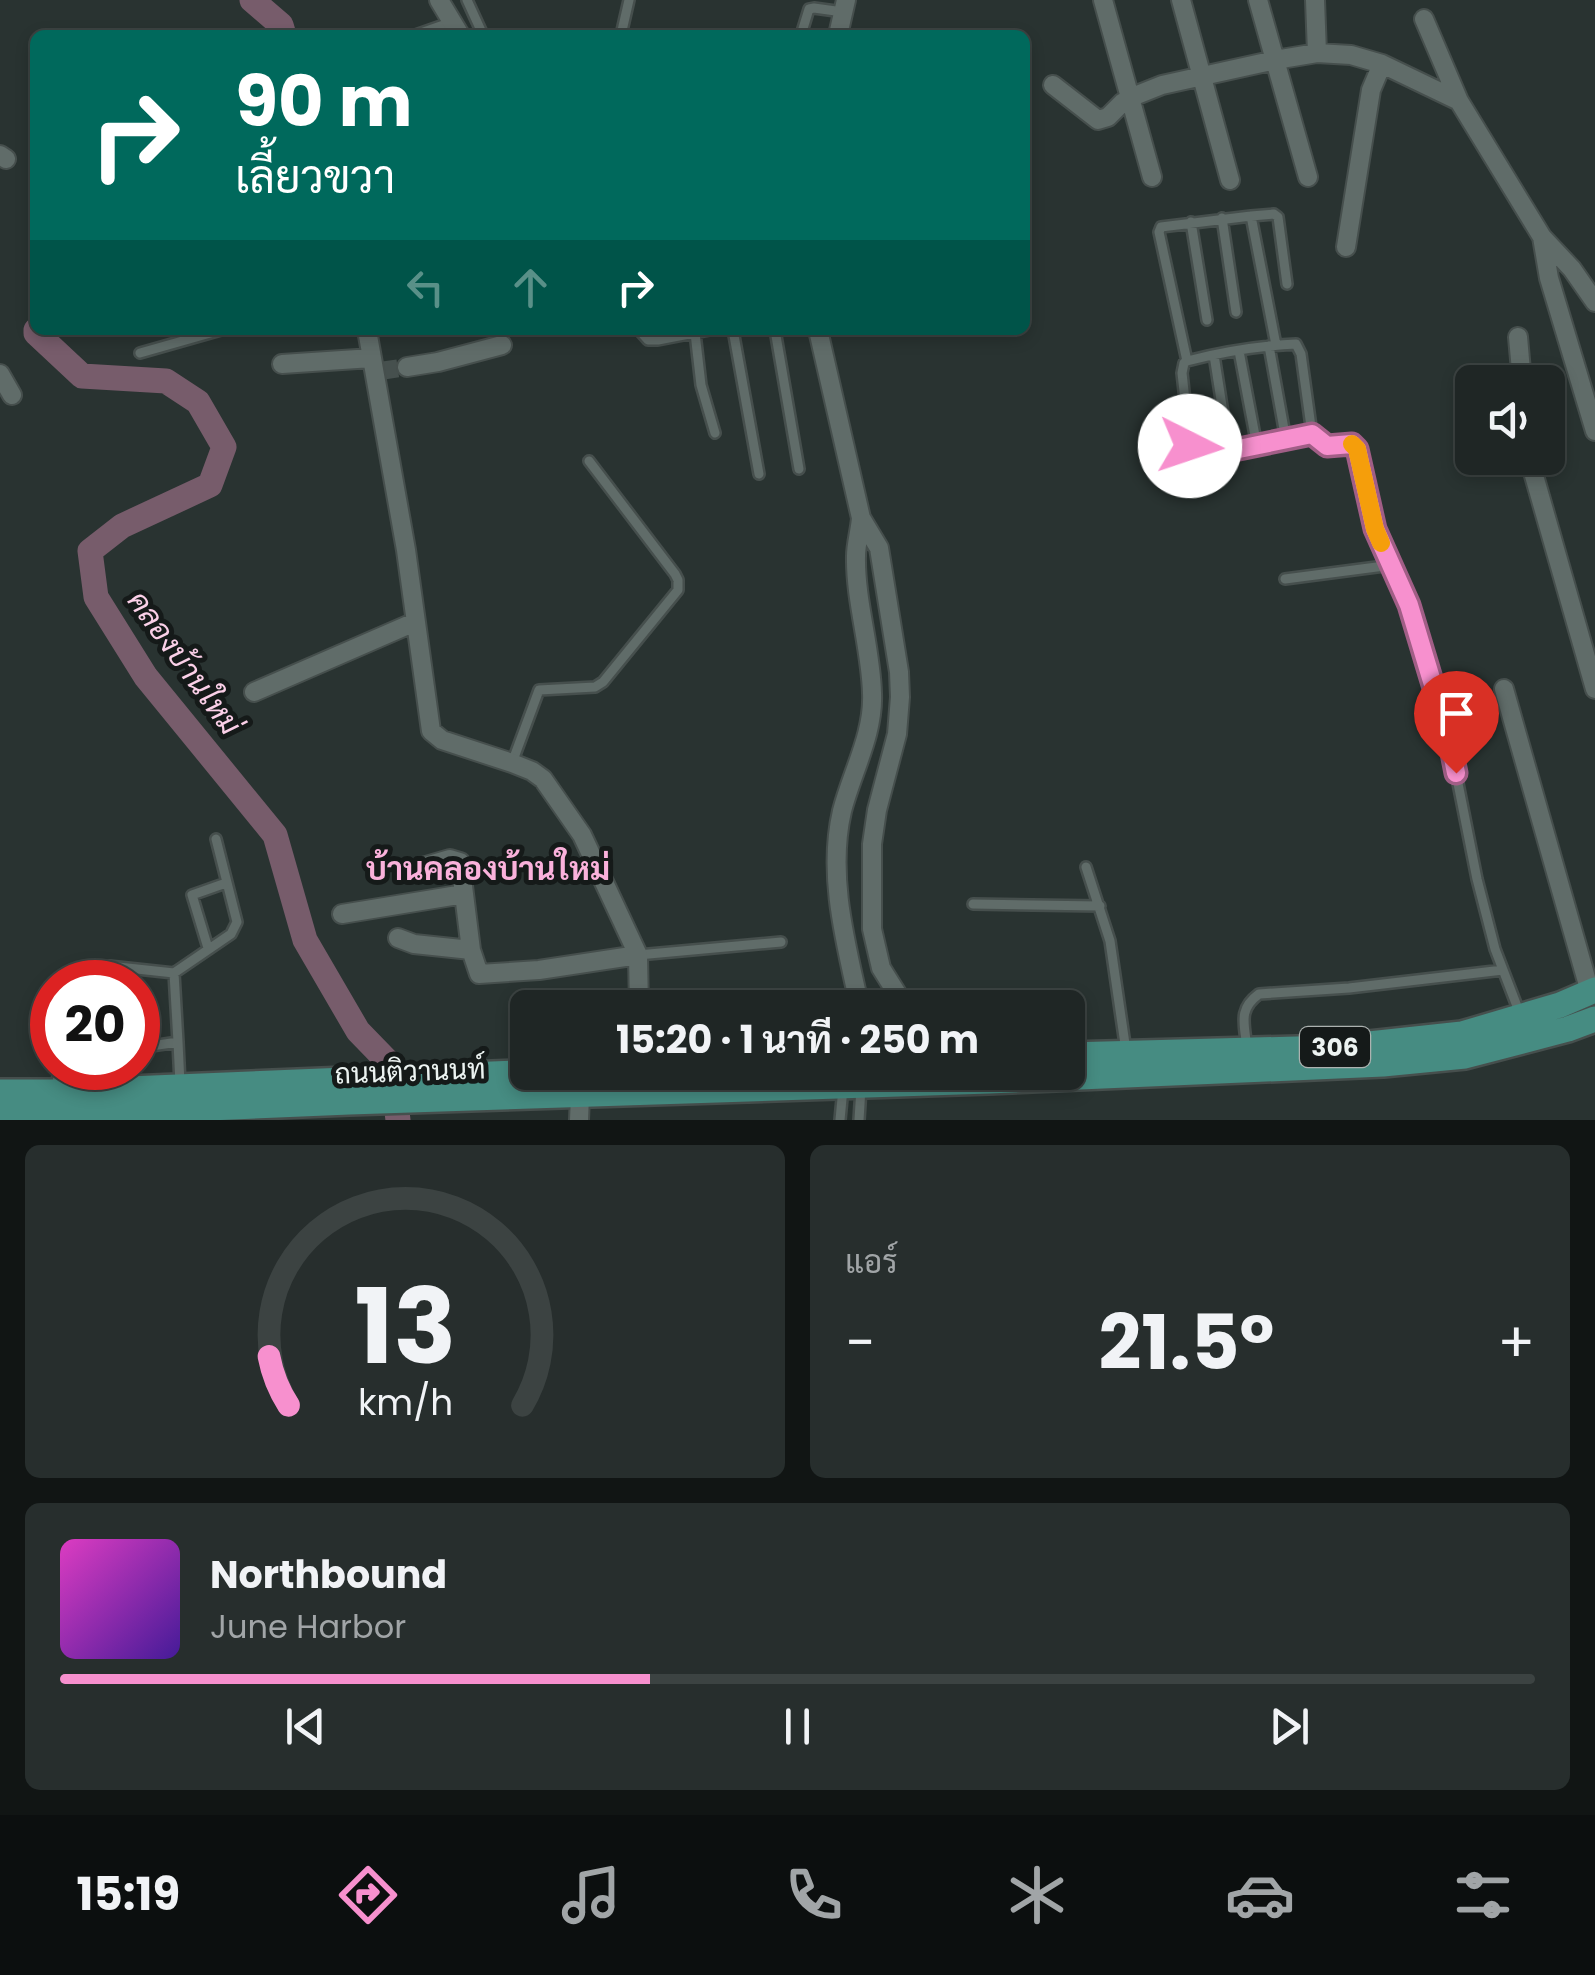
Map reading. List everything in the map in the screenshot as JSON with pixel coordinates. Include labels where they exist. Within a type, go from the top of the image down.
[{"type":"main road","name":"306","points":[[1085,1055],[1332,1048],[1462,1034],[1593,991]]},
{"type":"main road","name":"ถนนติวานนท์","points":[[1085,1076],[1383,1064],[1465,1056],[1595,1018]]},
{"type":"main road","name":"ถนนติวานนท์","points":[[0,1117],[428,1089],[510,1077]]},
{"type":"main road","name":"ถนนติวานนท์","points":[[160,1085],[348,1092]]},
{"type":"main road","name":"ถนนติวานนท์","points":[[0,1092],[30,1086]]},
{"type":"main road","name":"ถนนติวานนท์","points":[[428,1089],[579,1108],[793,1090]]},
{"type":"street","points":[[439,0],[456,28]]},
{"type":"street","points":[[1104,0],[1152,177]]},
{"type":"street","points":[[1181,0],[1230,180]]},
{"type":"street","points":[[1258,0],[1308,177]]},
{"type":"street","points":[[1316,0],[1317,52]]},
{"type":"street","points":[[1424,19],[1459,101],[1542,236],[1595,302]]},
{"type":"street","points":[[1053,85],[1098,120],[1108,117],[1132,97],[1162,85],[1317,52],[1351,54],[1382,64],[1459,101]]},
{"type":"street","points":[[1346,247],[1362,138],[1382,64]]},
{"type":"street","points":[[1542,236],[1549,278],[1595,432]]},
{"type":"street","points":[[368,335],[406,550],[431,731],[442,740],[512,763],[542,779],[582,836],[638,955],[639,990]]},
{"type":"street","points":[[819,335],[861,518],[878,548],[900,672],[897,734],[872,844],[874,946],[881,968],[895,990]]},
{"type":"street","points":[[1518,337],[1520,365]]},
{"type":"street","points":[[407,367],[502,345]]},
{"type":"street","points":[[282,364],[376,367]]},
{"type":"street","points":[[0,374],[12,395]]},
{"type":"street","points":[[1534,475],[1595,688]]},
{"type":"street","points":[[856,990],[837,890],[842,811],[864,744],[873,695],[856,556],[861,518]]},
{"type":"street","points":[[254,692],[415,622]]},
{"type":"street","points":[[1504,689],[1593,991]]},
{"type":"street","points":[[419,868],[450,859],[462,868],[472,950],[479,974],[539,970],[638,955]]},
{"type":"street","points":[[342,914],[464,894]]},
{"type":"street","points":[[398,938],[414,944],[472,950]]},
{"type":"street","points":[[848,948],[874,946]]},
{"type":"lane","points":[[467,0],[481,30]]},
{"type":"lane","points":[[622,30],[629,0]]},
{"type":"lane","points":[[803,30],[809,9],[844,6]]},
{"type":"lane","points":[[1187,361],[1161,227],[1274,214],[1278,217],[1287,284]]},
{"type":"lane","points":[[1251,216],[1286,440]]},
{"type":"lane","points":[[1222,218],[1236,312]]},
{"type":"lane","points":[[1191,222],[1207,320]]},
{"type":"lane","points":[[140,353],[204,335]]},
{"type":"lane","points":[[643,335],[648,340],[658,340],[684,335]]},
{"type":"lane","points":[[695,335],[702,385],[715,433]]},
{"type":"lane","points":[[734,335],[759,474]]},
{"type":"lane","points":[[776,335],[799,468]]},
{"type":"lane","points":[[1312,434],[1196,455],[1190,446],[1184,364],[1214,355],[1296,344],[1312,434],[1327,446],[1352,444],[1357,449],[1375,529],[1409,605],[1449,738],[1477,879],[1503,970],[1521,1016]]},
{"type":"lane","points":[[1239,351],[1257,446]]},
{"type":"lane","points":[[1214,355],[1229,451]]},
{"type":"lane","points":[[512,763],[538,690],[595,687],[602,682],[678,590],[675,574],[589,461]]},
{"type":"lane","points":[[1285,579],[1392,565]]},
{"type":"lane","points":[[160,972],[174,974],[231,934],[236,926],[216,839]]},
{"type":"lane","points":[[1086,867],[1110,941],[1127,1054]]},
{"type":"lane","points":[[208,948],[192,895],[226,883]]},
{"type":"lane","points":[[973,904],[1100,906]]},
{"type":"lane","points":[[638,955],[781,942]]},
{"type":"lane","points":[[1248,1050],[1244,1010],[1259,994],[1503,970]]},
{"type":"lane","points":[[174,974],[180,1086]]},
{"type":"lane","points":[[160,1045],[178,1042]]},
{"type":"lane","points":[[840,1120],[850,1090]]},
{"type":"lane","points":[[853,1090],[859,1120]]},
{"type":"waterway","name":"คลองบ้านใหม่","points":[[252,0],[282,30]]},
{"type":"waterway","name":"คลองบ้านใหม่","points":[[38,335],[82,376],[166,381],[198,402],[224,447],[210,485],[122,526],[90,551],[96,597],[146,677],[275,835],[305,940],[358,1031],[391,1065],[398,1120]]},
{"type":"tunnel","points":[[380,371],[407,367]]},
{"type":"slow traffic","points":[[1352,444],[1357,449],[1381,543]]},
{"type":"district","name":"บ้านคลองบ้านใหม่","points":[[488,869]]},
{"type":"route","points":[[1190,446],[1196,455],[1312,434],[1327,446],[1352,444],[1357,449],[1375,529],[1409,605],[1456,773]]}]
